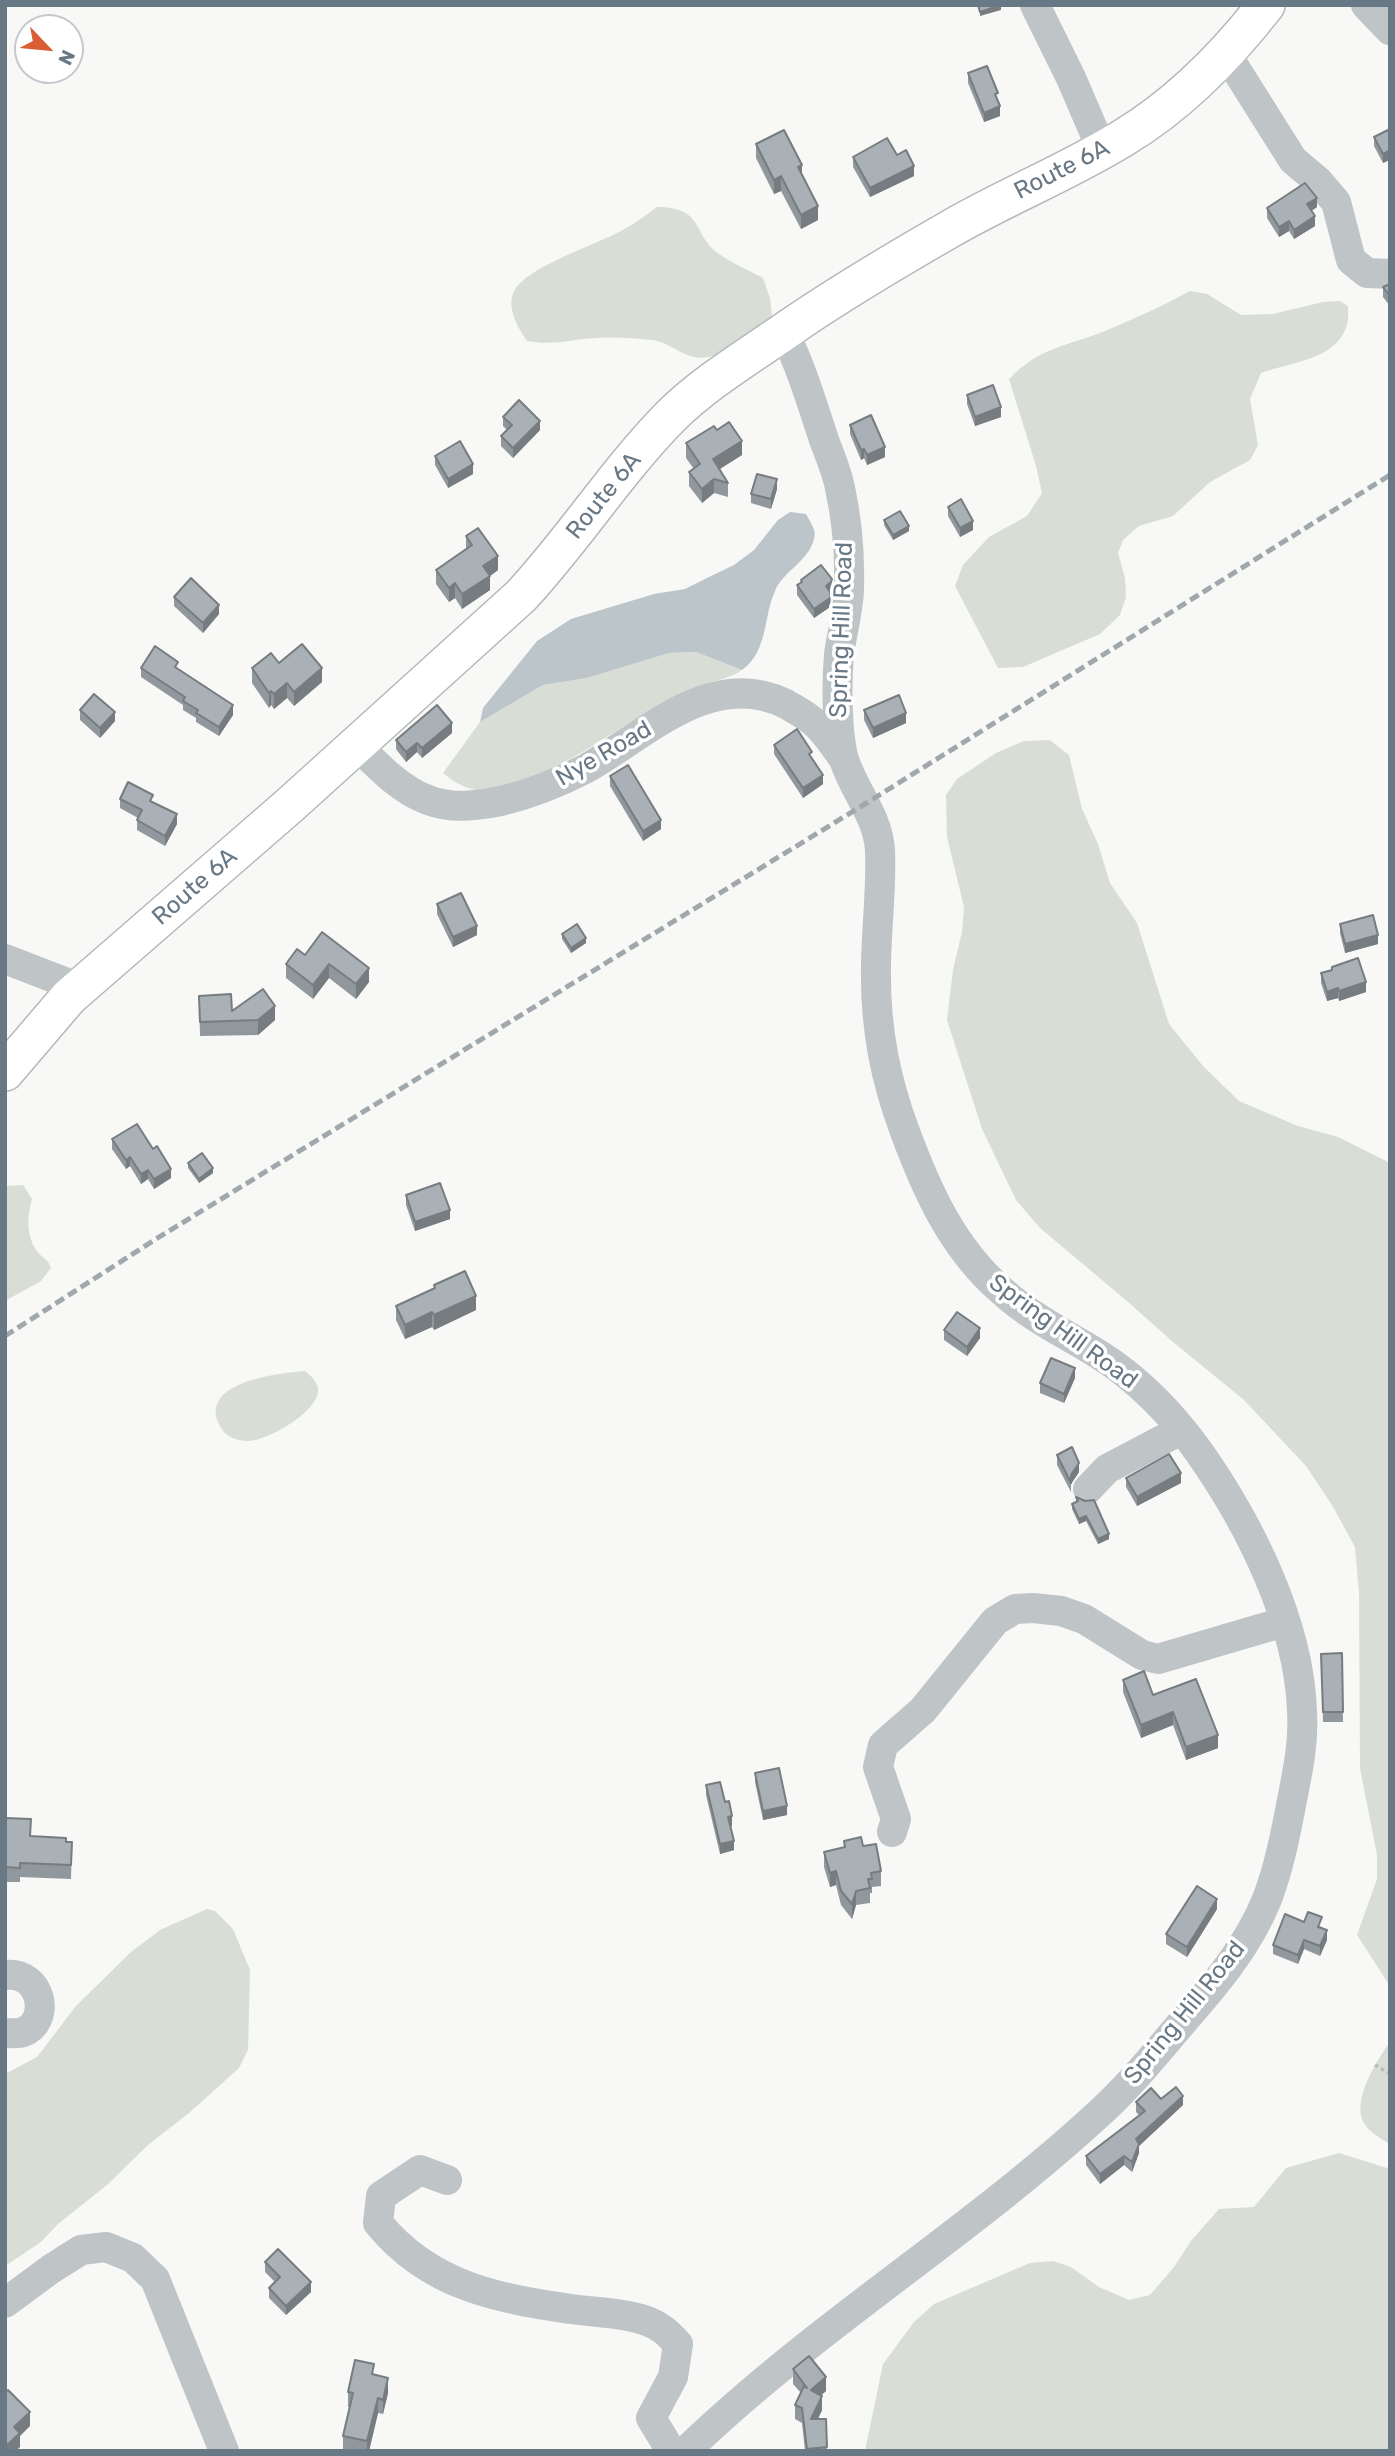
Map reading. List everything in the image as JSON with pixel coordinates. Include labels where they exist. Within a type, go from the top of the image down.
[{"type":"main road","name":"Route 6A","points":[[5,1072],[80,988],[357,745],[521,596],[548,568],[639,452],[671,416],[784,332],[950,229],[1126,136],[1166,107],[1225,52],[1266,5]]},
{"type":"street","points":[[1035,5],[1102,150]]},
{"type":"street","points":[[1366,5],[1389,29]]},
{"type":"street","points":[[1225,52],[1293,160],[1318,181],[1336,202],[1351,260],[1367,273],[1390,274]]},
{"type":"street","name":"Spring Hill Road","points":[[686,2451],[719,2419],[781,2367],[944,2243],[1042,2164],[1099,2114],[1159,2050],[1233,1961],[1268,1896],[1289,1817],[1300,1756],[1303,1715],[1292,1645],[1266,1573],[1249,1534],[1196,1448],[1157,1403],[1103,1357],[1007,1297],[985,1276],[953,1236],[936,1208],[903,1128],[892,1093],[879,1030],[876,974],[880,924],[880,849],[877,829],[843,758],[837,695],[839,654],[849,593],[847,541],[840,486],[802,370],[784,332]]},
{"type":"street","name":"Nye Road","points":[[357,745],[379,767],[426,800],[449,806],[480,805],[538,791],[584,769],[668,716],[700,700],[728,693],[774,699],[797,710],[816,724],[843,758]]},
{"type":"street","points":[[5,959],[80,988]]},
{"type":"street","points":[[1088,1489],[1107,1469],[1181,1430]]},
{"type":"street","points":[[892,1832],[896,1819],[878,1768],[883,1745],[923,1710],[995,1621],[1015,1609],[1061,1611],[1084,1619],[1142,1655],[1158,1659],[1284,1622]]},
{"type":"street","points":[[5,1975],[26,1977],[40,2001],[34,2025],[22,2032],[5,2033]]},
{"type":"street","points":[[447,2180],[420,2171],[381,2196],[379,2222],[396,2244],[453,2282],[515,2301],[631,2317],[660,2327],[678,2344],[673,2377],[651,2418],[671,2451]]},
{"type":"street","points":[[5,2303],[81,2250],[106,2247],[133,2258],[155,2279],[224,2451]]},
{"type":"path","points":[[1375,2065],[1390,2074]]},
{"type":"shaded area","points":[[657,207],[672,208],[691,217],[711,247],[719,254],[763,278],[770,298],[772,317],[735,347],[718,355],[700,358],[666,344],[645,339],[588,339],[554,343],[527,341],[517,324],[511,304],[514,291],[521,282],[561,258],[622,230]]},
{"type":"shaded area","points":[[1190,291],[1207,294],[1241,315],[1273,314],[1323,302],[1340,301],[1348,306],[1347,323],[1342,337],[1320,354],[1261,373],[1250,399],[1258,445],[1250,460],[1210,482],[1173,516],[1139,526],[1123,540],[1118,553],[1125,578],[1126,597],[1120,615],[1100,634],[1023,667],[998,668],[955,586],[963,565],[989,537],[1027,516],[1042,493],[1009,379],[1043,354],[1116,326]]},
{"type":"shaded area","points":[[790,512],[806,514],[815,536],[806,554],[775,591],[761,644],[742,670],[696,652],[669,653],[587,678],[543,685],[480,722],[483,708],[537,641],[571,619],[654,594],[685,589],[734,565],[754,550],[778,520]]},
{"type":"shaded area","points":[[696,652],[742,670],[664,703],[578,755],[533,778],[486,790],[474,790],[443,773],[480,722],[543,685],[587,678],[669,653]]},
{"type":"shaded area","points":[[1050,740],[1069,755],[1082,809],[1098,844],[1110,883],[1137,923],[1169,1024],[1203,1066],[1239,1101],[1298,1126],[1338,1137],[1390,1163],[1390,1986],[1357,1935],[1377,1879],[1377,1855],[1360,1768],[1359,1593],[1355,1547],[1306,1466],[1244,1400],[1040,1228],[1016,1200],[982,1129],[947,1020],[964,907],[947,837],[946,795],[957,779],[996,753],[1024,741]]},
{"type":"shaded area","points":[[23,1185],[32,1199],[28,1218],[30,1238],[51,1268],[41,1281],[5,1301],[5,1186]]},
{"type":"shaded area","points":[[305,1371],[317,1385],[317,1397],[311,1406],[290,1424],[265,1437],[245,1441],[223,1431],[216,1410],[220,1398],[231,1389],[261,1378]]},
{"type":"shaded area","points":[[207,1909],[215,1911],[233,1929],[250,1970],[248,2050],[239,2068],[148,2145],[107,2185],[58,2224],[41,2242],[5,2266],[5,2074],[37,2057],[76,2006],[131,1952],[160,1930]]},
{"type":"shaded area","points":[[1390,2042],[1390,2144],[1366,2127],[1361,2114],[1361,2104],[1367,2081]]},
{"type":"shaded area","points":[[1339,2153],[1390,2169],[1390,2451],[865,2451],[883,2364],[914,2322],[934,2304],[1030,2263],[1053,2261],[1071,2267],[1099,2287],[1129,2300],[1150,2295],[1219,2209],[1254,2207],[1286,2168]]},
{"type":"building","points":[[978,5],[1001,5],[980,12]]},
{"type":"building","points":[[987,66],[998,93],[995,94],[1000,106],[984,113],[968,73]]},
{"type":"building","points":[[1390,129],[1390,150],[1383,154],[1374,137]]},
{"type":"building","points":[[784,130],[802,165],[798,167],[818,206],[801,215],[781,176],[774,180],[756,144]]},
{"type":"building","points":[[887,138],[897,155],[906,150],[914,166],[870,188],[853,157]]},
{"type":"building","points":[[1305,183],[1317,198],[1307,204],[1315,216],[1294,230],[1289,221],[1279,227],[1267,208]]},
{"type":"building","points":[[1390,284],[1390,296],[1383,287]]},
{"type":"building","points":[[993,385],[1001,407],[975,417],[967,395]]},
{"type":"building","points":[[519,400],[540,421],[513,448],[501,436],[512,425],[503,417]]},
{"type":"building","points":[[871,415],[885,447],[867,455],[864,449],[861,450],[850,425]]},
{"type":"building","points":[[729,422],[742,441],[713,459],[728,483],[714,479],[702,489],[689,472],[700,464],[686,443],[714,426],[717,430]]},
{"type":"building","points":[[460,441],[473,464],[448,479],[435,456]]},
{"type":"building","points":[[757,474],[777,479],[771,499],[751,494]]},
{"type":"building","points":[[961,499],[973,521],[960,528],[948,507]]},
{"type":"building","points":[[900,511],[909,526],[893,535],[884,520]]},
{"type":"building","points":[[478,528],[498,556],[483,566],[490,576],[462,594],[455,583],[449,588],[436,570],[472,545],[466,536]]},
{"type":"building","points":[[821,565],[832,579],[826,586],[830,598],[814,609],[797,585]]},
{"type":"building","points":[[191,578],[219,605],[203,623],[174,597]]},
{"type":"building","points":[[302,644],[322,668],[294,692],[287,683],[274,694],[271,691],[269,693],[252,668],[271,653],[279,663]]},
{"type":"building","points":[[155,646],[178,662],[175,667],[233,705],[219,727],[196,713],[198,710],[183,701],[185,697],[141,668]]},
{"type":"building","points":[[94,694],[115,712],[100,728],[80,710]]},
{"type":"building","points":[[899,695],[906,713],[873,728],[864,710]]},
{"type":"building","points":[[437,705],[452,723],[422,748],[417,743],[406,752],[396,740]]},
{"type":"building","points":[[797,729],[823,775],[803,788],[774,745]]},
{"type":"building","points":[[628,765],[661,820],[643,831],[610,776]]},
{"type":"building","points":[[128,782],[153,795],[150,801],[177,814],[165,836],[137,820],[142,810],[120,799]]},
{"type":"building","points":[[461,893],[477,926],[453,937],[437,904]]},
{"type":"building","points":[[1373,915],[1378,935],[1345,944],[1340,924]]},
{"type":"building","points":[[577,924],[586,938],[571,948],[562,934]]},
{"type":"building","points":[[322,932],[369,968],[356,984],[329,964],[313,985],[286,964],[297,949],[305,955]]},
{"type":"building","points":[[1358,958],[1366,982],[1327,992],[1321,973]]},
{"type":"building","points":[[263,989],[275,1006],[258,1020],[200,1022],[199,996],[231,994],[232,1011]]},
{"type":"building","points":[[137,1124],[153,1149],[157,1146],[171,1169],[154,1179],[148,1170],[141,1174],[130,1157],[126,1160],[112,1139]]},
{"type":"building","points":[[202,1153],[213,1168],[199,1179],[188,1163]]},
{"type":"building","points":[[440,1183],[450,1210],[415,1222],[406,1195]]},
{"type":"building","points":[[465,1271],[476,1296],[405,1325],[396,1306]]},
{"type":"building","points":[[957,1312],[980,1328],[967,1347],[944,1330]]},
{"type":"building","points":[[1051,1358],[1075,1368],[1064,1394],[1040,1383]]},
{"type":"building","points":[[1072,1447],[1079,1463],[1071,1475],[1071,1483],[1057,1455]]},
{"type":"building","points":[[1169,1454],[1181,1473],[1137,1497],[1126,1478]]},
{"type":"building","points":[[1076,1497],[1085,1501],[1094,1500],[1109,1534],[1098,1539],[1086,1516],[1079,1519],[1072,1504],[1078,1501]]},
{"type":"building","points":[[1342,1653],[1343,1712],[1323,1712],[1321,1654]]},
{"type":"building","points":[[1144,1671],[1153,1695],[1196,1679],[1218,1735],[1186,1747],[1173,1712],[1141,1725],[1123,1680]]},
{"type":"building","points":[[779,1768],[787,1806],[763,1811],[755,1773]]},
{"type":"building","points":[[720,1782],[725,1802],[729,1801],[732,1816],[728,1817],[734,1841],[720,1844],[706,1785]]},
{"type":"building","points":[[5,1818],[31,1819],[30,1836],[66,1838],[66,1842],[72,1842],[71,1865],[20,1863],[20,1868],[5,1867]]},
{"type":"building","points":[[861,1837],[863,1846],[876,1844],[881,1871],[871,1873],[872,1879],[868,1879],[870,1888],[856,1891],[852,1904],[841,1891],[836,1871],[830,1873],[824,1852],[845,1847],[844,1841]]},
{"type":"building","points":[[1197,1886],[1217,1899],[1187,1947],[1166,1934]]},
{"type":"building","points":[[1308,1912],[1322,1917],[1318,1927],[1327,1930],[1320,1946],[1304,1940],[1298,1955],[1273,1945],[1285,1914],[1304,1922]]},
{"type":"building","points":[[1176,2087],[1183,2096],[1136,2139],[1139,2144],[1132,2162],[1124,2156],[1100,2174],[1086,2156],[1145,2111],[1136,2102],[1151,2088],[1161,2099]]},
{"type":"building","points":[[278,2249],[311,2282],[286,2306],[269,2288],[280,2277],[265,2262]]},
{"type":"building","points":[[809,2356],[826,2377],[811,2390],[822,2396],[811,2419],[826,2419],[827,2447],[807,2449],[802,2408],[795,2405],[804,2386],[807,2388],[793,2369]]},
{"type":"building","points":[[355,2360],[374,2364],[372,2374],[388,2378],[383,2400],[378,2398],[367,2441],[343,2436],[353,2393],[348,2392]]},
{"type":"building","points":[[8,2390],[30,2412],[14,2427],[20,2433],[5,2447],[5,2392]]},
{"type":"railway","points":[[5,1336],[156,1239],[865,804],[1390,475]]}]
